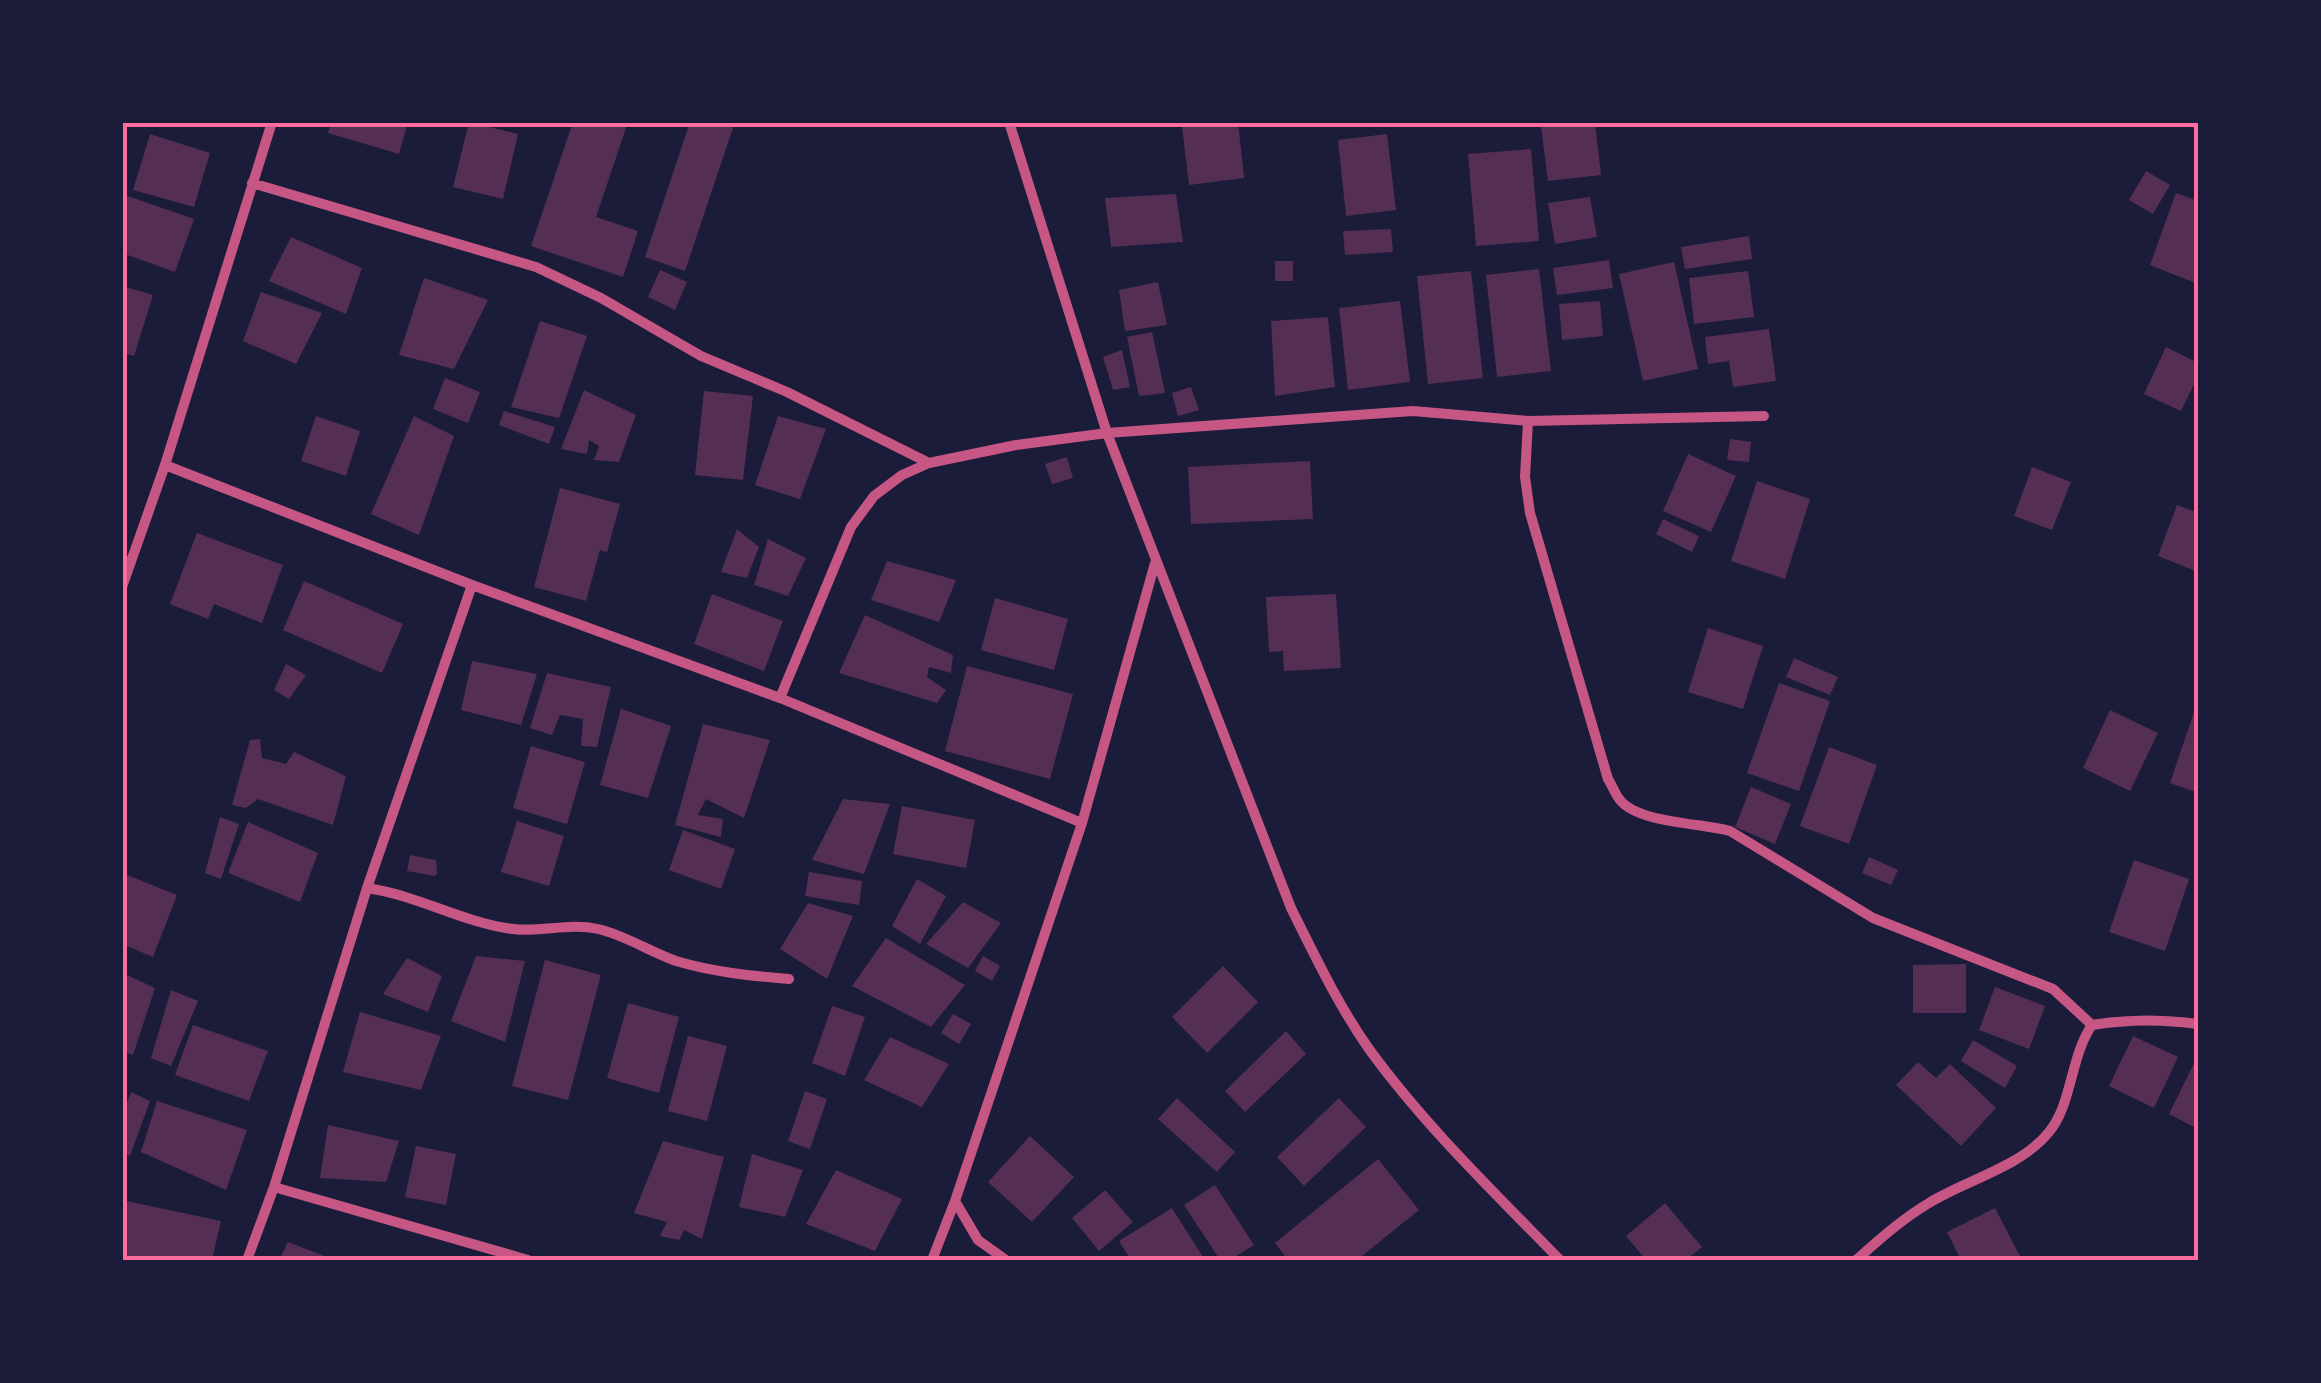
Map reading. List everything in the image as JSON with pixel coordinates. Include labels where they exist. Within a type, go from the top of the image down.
[{"type":"street","points":[[122,588],[166,465],[272,122]]},
{"type":"street","points":[[1008,122],[1107,433],[1290,908],[1368,1047],[1414,1107],[1560,1260]]},
{"type":"street","points":[[252,184],[536,267],[601,298],[701,356],[787,392],[929,463]]},
{"type":"street","points":[[780,698],[852,527],[874,496],[902,474],[929,463],[1016,445],[1107,433],[1413,411],[1528,421],[1764,416]]},
{"type":"street","points":[[1528,421],[1526,477],[1530,513],[1608,778],[1622,803],[1641,815],[1730,830],[1874,918],[2052,989],[2092,1025]]},
{"type":"street","points":[[166,465],[472,585],[780,698],[1082,822]]},
{"type":"street","points":[[932,1260],[1082,822],[1156,563]]},
{"type":"street","points":[[247,1260],[274,1187],[367,888],[472,585]]},
{"type":"street","points":[[367,888],[412,897],[487,925],[513,930],[591,928],[716,971],[789,979]]},
{"type":"street","points":[[1856,1260],[1928,1203],[2028,1152],[2051,1131],[2063,1105],[2080,1043],[2092,1025],[2171,1020],[2198,1024]]},
{"type":"street","points":[[274,1187],[528,1260]]},
{"type":"street","points":[[955,1201],[978,1240],[1006,1260]]},
{"type":"building","points":[[331,122],[408,122],[399,154],[328,133]]},
{"type":"building","points":[[469,122],[518,134],[503,199],[453,187]]},
{"type":"building","points":[[573,122],[628,122],[596,217],[638,231],[623,277],[531,246]]},
{"type":"building","points":[[690,122],[735,122],[685,271],[645,257]]},
{"type":"building","points":[[1238,122],[1244,178],[1189,185],[1182,127]]},
{"type":"building","points":[[1595,122],[1601,175],[1548,181],[1541,127]]},
{"type":"building","points":[[150,134],[210,153],[194,207],[133,190]]},
{"type":"building","points":[[1387,134],[1396,210],[1346,216],[1338,140]]},
{"type":"building","points":[[1531,149],[1539,241],[1476,246],[1468,154]]},
{"type":"building","points":[[2146,171],[2170,185],[2153,214],[2129,200]]},
{"type":"building","points":[[2176,193],[2198,201],[2198,284],[2150,265]]},
{"type":"building","points":[[122,194],[194,219],[175,272],[122,253]]},
{"type":"building","points":[[1176,194],[1183,242],[1111,247],[1105,198]]},
{"type":"building","points":[[1590,197],[1597,237],[1555,244],[1548,203]]},
{"type":"building","points":[[1391,229],[1393,252],[1345,255],[1343,231]]},
{"type":"building","points":[[1749,236],[1752,259],[1685,269],[1681,247]]},
{"type":"building","points":[[291,237],[362,268],[346,314],[269,281]]},
{"type":"building","points":[[1609,260],[1613,288],[1557,295],[1553,268]]},
{"type":"building","points":[[1275,261],[1293,261],[1293,281],[1275,281]]},
{"type":"building","points":[[1674,262],[1698,369],[1643,381],[1619,274]]},
{"type":"building","points":[[1539,269],[1551,371],[1497,377],[1486,275]]},
{"type":"building","points":[[660,270],[687,282],[675,310],[648,297]]},
{"type":"building","points":[[1471,271],[1483,378],[1428,384],[1417,276]]},
{"type":"building","points":[[1748,271],[1754,317],[1694,324],[1689,278]]},
{"type":"building","points":[[424,278],[488,300],[454,369],[399,355]]},
{"type":"building","points":[[1158,282],[1167,325],[1125,331],[1119,290]]},
{"type":"building","points":[[122,286],[153,295],[134,356],[122,353]]},
{"type":"building","points":[[261,292],[322,313],[296,364],[243,341]]},
{"type":"building","points":[[1400,301],[1410,382],[1348,390],[1339,308]]},
{"type":"building","points":[[1600,301],[1603,336],[1562,340],[1559,304]]},
{"type":"building","points":[[1328,317],[1335,387],[1275,396],[1271,321]]},
{"type":"building","points":[[540,321],[587,336],[559,418],[511,407]]},
{"type":"building","points":[[1769,329],[1776,381],[1733,387],[1729,361],[1708,364],[1705,337]]},
{"type":"building","points":[[1152,332],[1165,393],[1139,396],[1127,337]]},
{"type":"building","points":[[2166,347],[2198,363],[2198,376],[2181,411],[2144,394]]},
{"type":"building","points":[[1122,350],[1130,387],[1113,390],[1103,357]]},
{"type":"building","points":[[445,378],[480,392],[468,423],[433,409]]},
{"type":"building","points":[[1191,387],[1199,410],[1178,416],[1172,393]]},
{"type":"building","points":[[584,390],[636,415],[619,462],[594,460],[599,446],[589,440],[587,454],[561,449]]},
{"type":"building","points":[[704,391],[753,396],[743,480],[695,475]]},
{"type":"building","points":[[504,411],[555,427],[549,444],[499,425]]},
{"type":"building","points":[[316,416],[360,431],[346,476],[301,461]]},
{"type":"building","points":[[414,416],[454,436],[419,535],[371,514]]},
{"type":"building","points":[[778,416],[826,429],[800,499],[755,485]]},
{"type":"building","points":[[1730,439],[1751,442],[1749,462],[1727,460]]},
{"type":"building","points":[[1688,454],[1736,476],[1711,532],[1663,511]]},
{"type":"building","points":[[1067,457],[1073,478],[1052,484],[1045,464]]},
{"type":"building","points":[[1310,461],[1313,519],[1191,524],[1188,467]]},
{"type":"building","points":[[2032,467],[2071,482],[2052,530],[2014,516]]},
{"type":"building","points":[[1757,481],[1810,499],[1785,579],[1731,561]]},
{"type":"building","points":[[560,488],[620,504],[607,552],[600,550],[586,601],[534,587]]},
{"type":"building","points":[[2177,505],[2198,513],[2198,572],[2158,556]]},
{"type":"building","points":[[1663,519],[1699,536],[1692,552],[1656,534]]},
{"type":"building","points":[[737,529],[759,547],[747,578],[721,572]]},
{"type":"building","points":[[197,533],[283,565],[262,623],[214,604],[208,619],[170,604]]},
{"type":"building","points":[[768,539],[806,558],[788,596],[754,585]]},
{"type":"building","points":[[887,561],[956,580],[939,622],[871,600]]},
{"type":"building","points":[[304,581],[403,624],[382,673],[283,630]]},
{"type":"building","points":[[712,594],[783,621],[764,671],[694,644]]},
{"type":"building","points":[[1336,594],[1341,668],[1284,671],[1283,651],[1269,652],[1266,597]]},
{"type":"building","points":[[995,598],[1068,619],[1054,670],[981,650]]},
{"type":"building","points":[[865,615],[953,655],[951,673],[929,667],[927,677],[946,690],[937,703],[839,673]]},
{"type":"building","points":[[1708,628],[1763,646],[1743,709],[1688,692]]},
{"type":"building","points":[[1794,658],[1838,677],[1830,695],[1786,677]]},
{"type":"building","points":[[472,661],[537,674],[521,725],[461,710]]},
{"type":"building","points":[[286,664],[306,675],[289,699],[274,690]]},
{"type":"building","points":[[967,666],[1073,694],[1050,779],[945,751]]},
{"type":"building","points":[[547,673],[611,687],[597,747],[581,746],[583,719],[560,715],[552,735],[530,728]]},
{"type":"building","points":[[1779,683],[1830,701],[1799,791],[1747,773]]},
{"type":"building","points":[[2198,700],[2198,793],[2170,783]]},
{"type":"building","points":[[621,709],[671,726],[648,798],[600,785]]},
{"type":"building","points":[[2110,710],[2158,733],[2130,791],[2083,768]]},
{"type":"building","points":[[703,724],[770,740],[744,818],[706,799],[698,815],[723,819],[721,837],[675,825]]},
{"type":"building","points":[[260,739],[262,758],[286,764],[294,752],[346,776],[333,825],[258,799],[246,808],[232,805],[250,740]]},
{"type":"building","points":[[531,746],[585,762],[567,824],[513,808]]},
{"type":"building","points":[[1829,747],[1877,765],[1849,844],[1800,826]]},
{"type":"building","points":[[1751,787],[1791,804],[1775,844],[1735,827]]},
{"type":"building","points":[[843,799],[890,804],[864,874],[812,860]]},
{"type":"building","points":[[902,806],[975,820],[966,868],[893,854]]},
{"type":"building","points":[[220,817],[239,824],[221,879],[205,873]]},
{"type":"building","points":[[517,821],[564,836],[549,886],[501,872]]},
{"type":"building","points":[[248,822],[318,853],[300,902],[228,873]]},
{"type":"building","points":[[683,830],[735,849],[721,889],[669,870]]},
{"type":"building","points":[[410,855],[436,860],[437,874],[407,871]]},
{"type":"building","points":[[1869,857],[1898,870],[1891,885],[1862,873]]},
{"type":"building","points":[[2134,860],[2189,879],[2165,951],[2109,932]]},
{"type":"building","points":[[809,872],[862,881],[859,905],[805,896]]},
{"type":"building","points":[[122,873],[177,895],[153,957],[122,944]]},
{"type":"building","points":[[917,879],[946,896],[920,944],[892,926]]},
{"type":"building","points":[[963,902],[1001,923],[968,968],[926,944]]},
{"type":"building","points":[[808,903],[853,916],[827,979],[780,949]]},
{"type":"building","points":[[886,938],[965,985],[931,1027],[852,986]]},
{"type":"building","points":[[476,956],[525,961],[505,1042],[451,1021]]},
{"type":"building","points":[[983,956],[1000,966],[992,981],[975,971]]},
{"type":"building","points":[[407,958],[442,976],[428,1012],[383,994]]},
{"type":"building","points":[[545,960],[601,975],[568,1100],[512,1086]]},
{"type":"building","points":[[1966,964],[1966,1013],[1913,1013],[1913,965]]},
{"type":"building","points":[[1223,966],[1258,1002],[1207,1053],[1172,1017]]},
{"type":"building","points":[[125,974],[155,988],[133,1055],[122,1051]]},
{"type":"building","points":[[1995,987],[2045,1006],[2029,1049],[1979,1030]]},
{"type":"building","points":[[171,990],[198,1001],[171,1066],[151,1058]]},
{"type":"building","points":[[628,1003],[679,1017],[659,1093],[607,1078]]},
{"type":"building","points":[[832,1006],[865,1017],[845,1076],[812,1063]]},
{"type":"building","points":[[360,1012],[441,1036],[421,1090],[343,1072]]},
{"type":"building","points":[[953,1014],[971,1024],[959,1044],[941,1033]]},
{"type":"building","points":[[193,1025],[268,1051],[249,1101],[175,1075]]},
{"type":"building","points":[[1286,1031],[1306,1054],[1245,1112],[1225,1091]]},
{"type":"building","points":[[688,1036],[727,1046],[707,1121],[668,1111]]},
{"type":"building","points":[[2133,1036],[2178,1057],[2154,1108],[2109,1086]]},
{"type":"building","points":[[890,1037],[949,1064],[922,1107],[864,1080]]},
{"type":"building","points":[[1973,1040],[2017,1066],[2005,1088],[1961,1061]]},
{"type":"building","points":[[2198,1055],[2198,1129],[2169,1114]]},
{"type":"building","points":[[1918,1062],[1936,1078],[1950,1064],[1996,1108],[1961,1146],[1896,1085]]},
{"type":"building","points":[[805,1091],[827,1099],[810,1149],[788,1141]]},
{"type":"building","points":[[131,1092],[150,1101],[130,1156],[122,1152],[122,1117]]},
{"type":"building","points":[[1177,1098],[1235,1152],[1217,1172],[1158,1119]]},
{"type":"building","points":[[1339,1098],[1366,1127],[1304,1186],[1277,1157]]},
{"type":"building","points":[[157,1101],[247,1130],[226,1190],[141,1152]]},
{"type":"building","points":[[328,1125],[399,1141],[386,1182],[320,1178]]},
{"type":"building","points":[[1030,1136],[1074,1177],[1032,1222],[988,1182]]},
{"type":"building","points":[[663,1141],[724,1157],[702,1239],[684,1230],[679,1240],[660,1236],[667,1222],[634,1213]]},
{"type":"building","points":[[416,1146],[456,1154],[446,1205],[405,1197]]},
{"type":"building","points":[[752,1154],[803,1170],[785,1217],[739,1207]]},
{"type":"building","points":[[1378,1159],[1419,1210],[1357,1260],[1288,1260],[1275,1243]]},
{"type":"building","points":[[836,1170],[902,1199],[875,1251],[806,1224]]},
{"type":"building","points":[[1215,1185],[1254,1245],[1230,1260],[1220,1260],[1184,1205]]},
{"type":"building","points":[[1105,1190],[1133,1222],[1099,1251],[1072,1218]]},
{"type":"building","points":[[122,1200],[221,1221],[212,1260],[122,1257]]},
{"type":"building","points":[[1665,1203],[1702,1247],[1686,1260],[1646,1260],[1626,1236]]},
{"type":"building","points":[[1172,1208],[1203,1257],[1131,1260],[1119,1241]]},
{"type":"building","points":[[1995,1208],[2022,1260],[1961,1260],[1947,1232]]},
{"type":"building","points":[[288,1242],[335,1260],[279,1260]]}]
